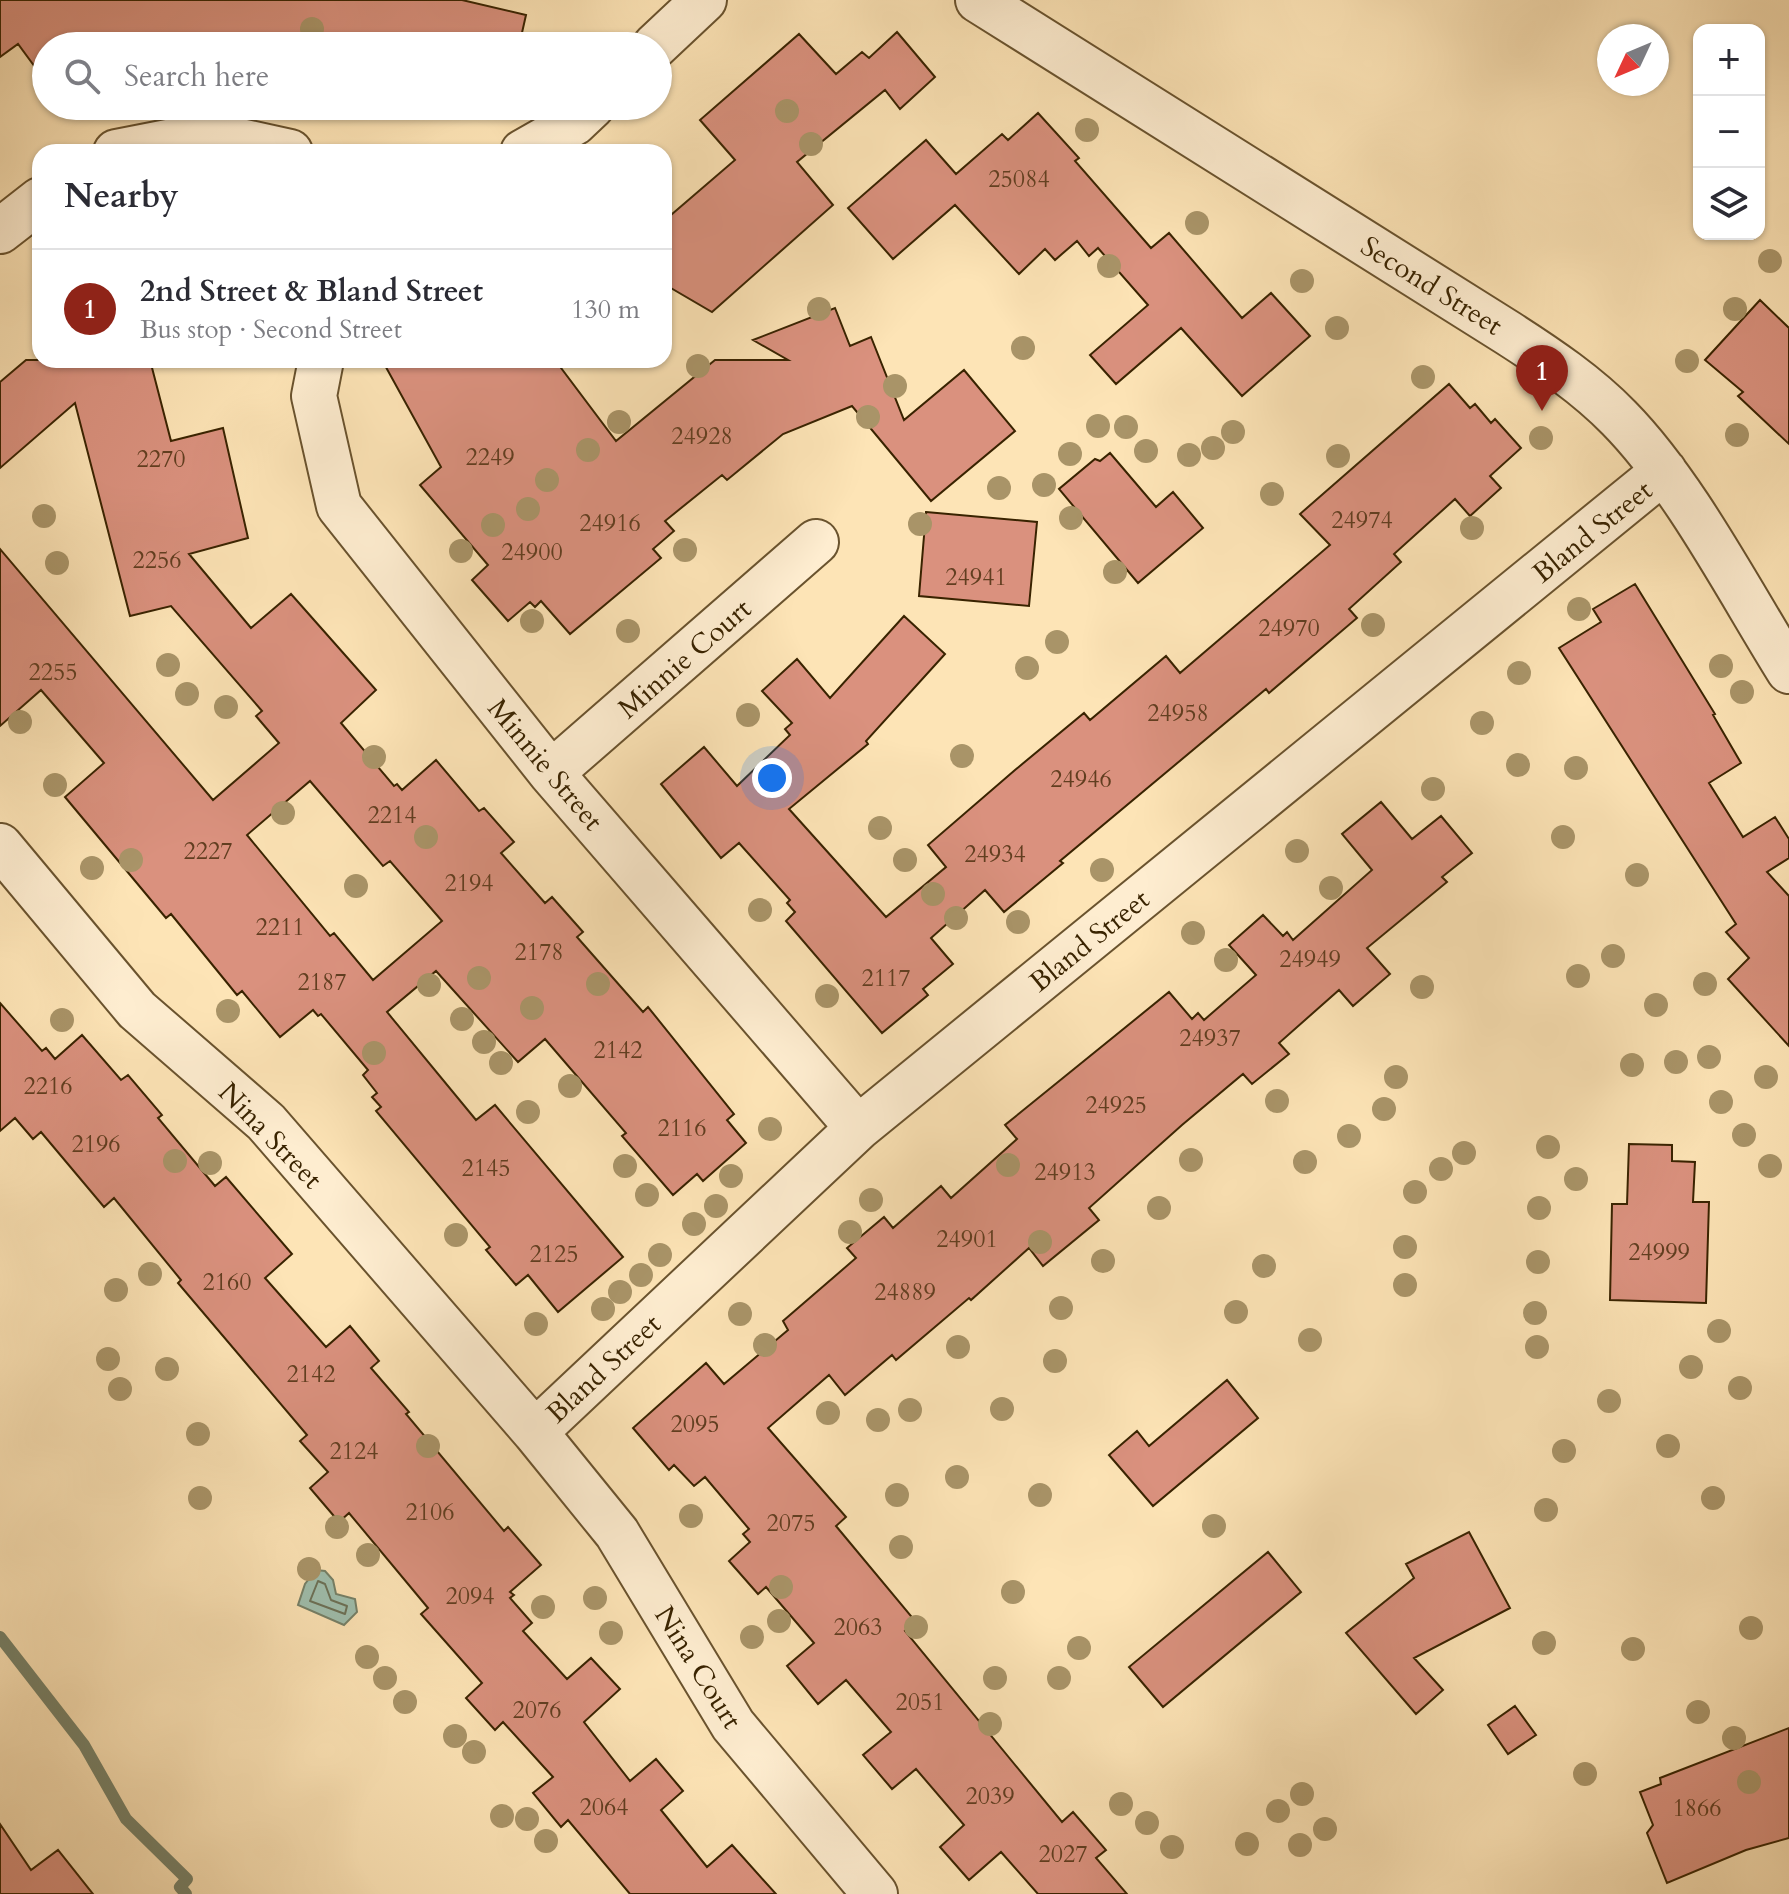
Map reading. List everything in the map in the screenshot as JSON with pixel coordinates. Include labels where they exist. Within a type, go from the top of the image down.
[{"type":"street","points":[[670,32],[704,0]]},
{"type":"street","name":"Second Street","points":[[978,0],[1537,352],[1619,418],[1664,471],[1789,671]]},
{"type":"street","points":[[537,144],[577,120]]},
{"type":"street","points":[[157,144],[208,134],[254,144]]},
{"type":"street","points":[[0,231],[32,206]]},
{"type":"street","name":"Minnie Street","points":[[319,368],[314,396],[339,506],[551,773],[858,1128]]},
{"type":"street","name":"Bland Street","points":[[535,1432],[858,1128],[1664,471]]},
{"type":"street","name":"Minnie Court","points":[[551,773],[816,542]]},
{"type":"street","name":"Nina Street","points":[[0,846],[137,1010],[266,1122],[535,1432]]},
{"type":"street","name":"Nina Court","points":[[535,1432],[617,1533],[733,1725],[875,1894]]},
{"type":"water","points":[[316,1570],[325,1571],[333,1580],[336,1594],[355,1599],[357,1612],[344,1625],[298,1605],[305,1584]]},
{"type":"building","points":[[0,0],[462,0],[526,15],[522,32],[32,32],[32,63],[18,44],[0,57]]},
{"type":"building","points":[[897,32],[935,77],[900,109],[885,90],[797,162],[833,205],[712,312],[672,289],[672,214],[735,160],[700,120],[799,34],[836,74],[862,52],[869,58]]},
{"type":"building","points":[[1038,113],[1079,158],[1075,161],[1151,248],[1169,233],[1242,318],[1271,293],[1310,336],[1242,396],[1181,328],[1116,384],[1090,355],[1148,305],[1098,248],[1089,256],[1077,241],[1055,260],[1045,249],[1019,274],[955,205],[893,259],[848,208],[926,140],[956,174],[1002,134],[1008,140]]},
{"type":"building","points":[[1760,300],[1789,328],[1789,444],[1738,396],[1743,392],[1705,360]]},
{"type":"building","points":[[835,308],[850,346],[871,337],[904,420],[964,370],[1015,431],[931,501],[852,406],[783,434],[727,480],[722,475],[665,521],[674,531],[653,549],[661,558],[570,634],[541,601],[535,607],[530,602],[508,621],[472,580],[488,565],[420,485],[441,467],[386,368],[561,368],[616,441],[715,360],[788,360],[753,340]]},
{"type":"building","points":[[26,360],[32,360],[32,368],[152,368],[171,441],[223,428],[248,538],[189,554],[251,628],[291,594],[376,690],[341,723],[394,786],[397,784],[402,790],[436,760],[479,811],[484,808],[514,842],[501,853],[545,903],[552,897],[583,932],[577,937],[643,1012],[648,1007],[734,1114],[727,1120],[746,1143],[703,1181],[697,1174],[673,1195],[622,1136],[626,1133],[545,1039],[518,1062],[436,971],[387,1012],[476,1120],[495,1105],[623,1257],[558,1312],[528,1275],[516,1285],[486,1250],[490,1247],[376,1111],[381,1107],[372,1097],[377,1093],[363,1075],[368,1070],[321,1014],[318,1016],[313,1010],[280,1037],[242,991],[237,995],[171,914],[166,918],[65,797],[104,763],[41,690],[0,726],[0,549],[213,800],[279,743],[256,716],[262,711],[171,606],[130,616],[75,403],[0,468],[0,382]],"holes":[[[310,781],[383,866],[390,861],[442,921],[373,980],[334,933],[330,936],[247,835]]]},
{"type":"building","points":[[1449,384],[1470,408],[1475,404],[1491,423],[1495,419],[1521,448],[1490,476],[1501,488],[1470,516],[1455,499],[1394,554],[1401,562],[1349,609],[1357,618],[1269,693],[1266,689],[1060,861],[1063,863],[1004,912],[985,890],[931,938],[953,964],[923,989],[928,995],[882,1033],[786,921],[795,912],[787,903],[790,900],[739,843],[721,858],[661,784],[704,747],[737,786],[790,735],[785,729],[792,723],[762,691],[797,659],[830,698],[904,616],[945,654],[866,741],[868,744],[789,809],[886,917],[946,867],[928,845],[1015,770],[1084,713],[1090,720],[1166,656],[1180,673],[1330,545],[1300,514]]},
{"type":"building","points":[[1110,453],[1156,507],[1173,492],[1203,528],[1138,583],[1059,489],[1095,459],[1100,461]]},
{"type":"building","points":[[926,512],[1037,522],[1029,606],[919,596]]},
{"type":"building","points":[[1635,584],[1715,714],[1741,763],[1709,783],[1743,837],[1775,817],[1789,839],[1789,858],[1767,872],[1789,896],[1789,1046],[1728,979],[1749,958],[1726,932],[1736,924],[1559,648],[1601,622],[1593,609]]},
{"type":"building","points":[[1381,802],[1412,839],[1441,816],[1472,853],[1442,877],[1447,882],[1367,948],[1390,974],[1353,1006],[1339,990],[1279,1043],[1289,1054],[1252,1084],[1243,1074],[1182,1125],[1089,1208],[1099,1220],[1043,1266],[1029,1248],[971,1300],[969,1298],[896,1360],[892,1355],[845,1395],[829,1375],[768,1428],[846,1517],[836,1526],[916,1622],[905,1631],[1062,1822],[1073,1812],[1106,1850],[1096,1858],[1127,1894],[1038,1894],[1001,1852],[969,1880],[940,1847],[964,1825],[916,1769],[892,1789],[863,1755],[891,1732],[846,1680],[818,1704],[787,1666],[814,1643],[766,1587],[758,1594],[729,1561],[750,1542],[743,1534],[749,1529],[705,1477],[694,1486],[674,1465],[669,1470],[633,1428],[706,1363],[724,1384],[788,1330],[783,1321],[856,1258],[847,1248],[884,1217],[893,1228],[941,1186],[951,1198],[1017,1139],[1005,1125],[1169,992],[1192,1019],[1198,1013],[1204,1020],[1256,975],[1229,945],[1263,915],[1283,936],[1287,932],[1293,940],[1372,870],[1342,834]]},
{"type":"building","points":[[0,1003],[42,1051],[46,1048],[55,1059],[82,1035],[121,1080],[128,1075],[162,1115],[158,1118],[215,1186],[226,1177],[292,1254],[265,1278],[326,1347],[350,1326],[379,1361],[371,1368],[409,1412],[406,1414],[504,1531],[508,1527],[541,1565],[510,1592],[514,1595],[510,1598],[532,1623],[523,1631],[567,1679],[591,1658],[620,1689],[584,1722],[630,1781],[656,1759],[683,1791],[661,1810],[707,1867],[732,1845],[776,1894],[630,1894],[568,1820],[561,1827],[533,1793],[553,1777],[503,1722],[495,1730],[466,1698],[482,1683],[421,1614],[428,1608],[349,1513],[339,1522],[310,1488],[328,1472],[300,1441],[307,1435],[178,1283],[181,1280],[114,1198],[104,1207],[41,1132],[33,1139],[15,1118],[0,1131]]},
{"type":"building","points":[[1629,1144],[1672,1145],[1672,1161],[1695,1162],[1693,1202],[1709,1202],[1706,1303],[1610,1300],[1612,1204],[1627,1204]]},
{"type":"building","points":[[1227,1380],[1258,1418],[1153,1506],[1109,1455],[1137,1431],[1149,1446]]},
{"type":"building","points":[[1469,1532],[1510,1608],[1414,1658],[1443,1690],[1416,1714],[1346,1633],[1414,1578],[1406,1564]]},
{"type":"building","points":[[1268,1552],[1301,1592],[1163,1707],[1129,1667]]},
{"type":"building","points":[[1515,1706],[1536,1735],[1508,1754],[1488,1725]]},
{"type":"building","points":[[1789,1728],[1789,1838],[1746,1850],[1667,1883],[1647,1833],[1653,1825],[1640,1792],[1661,1784],[1660,1778]]},
{"type":"building","points":[[0,1824],[31,1870],[58,1850],[93,1894],[0,1894]]},
{"type":"waterway","points":[[0,1637],[84,1745],[126,1819],[187,1879],[180,1887],[186,1894]]},
{"type":"place","name":"2nd Street & Bland Street","points":[[1542,411]]}]
